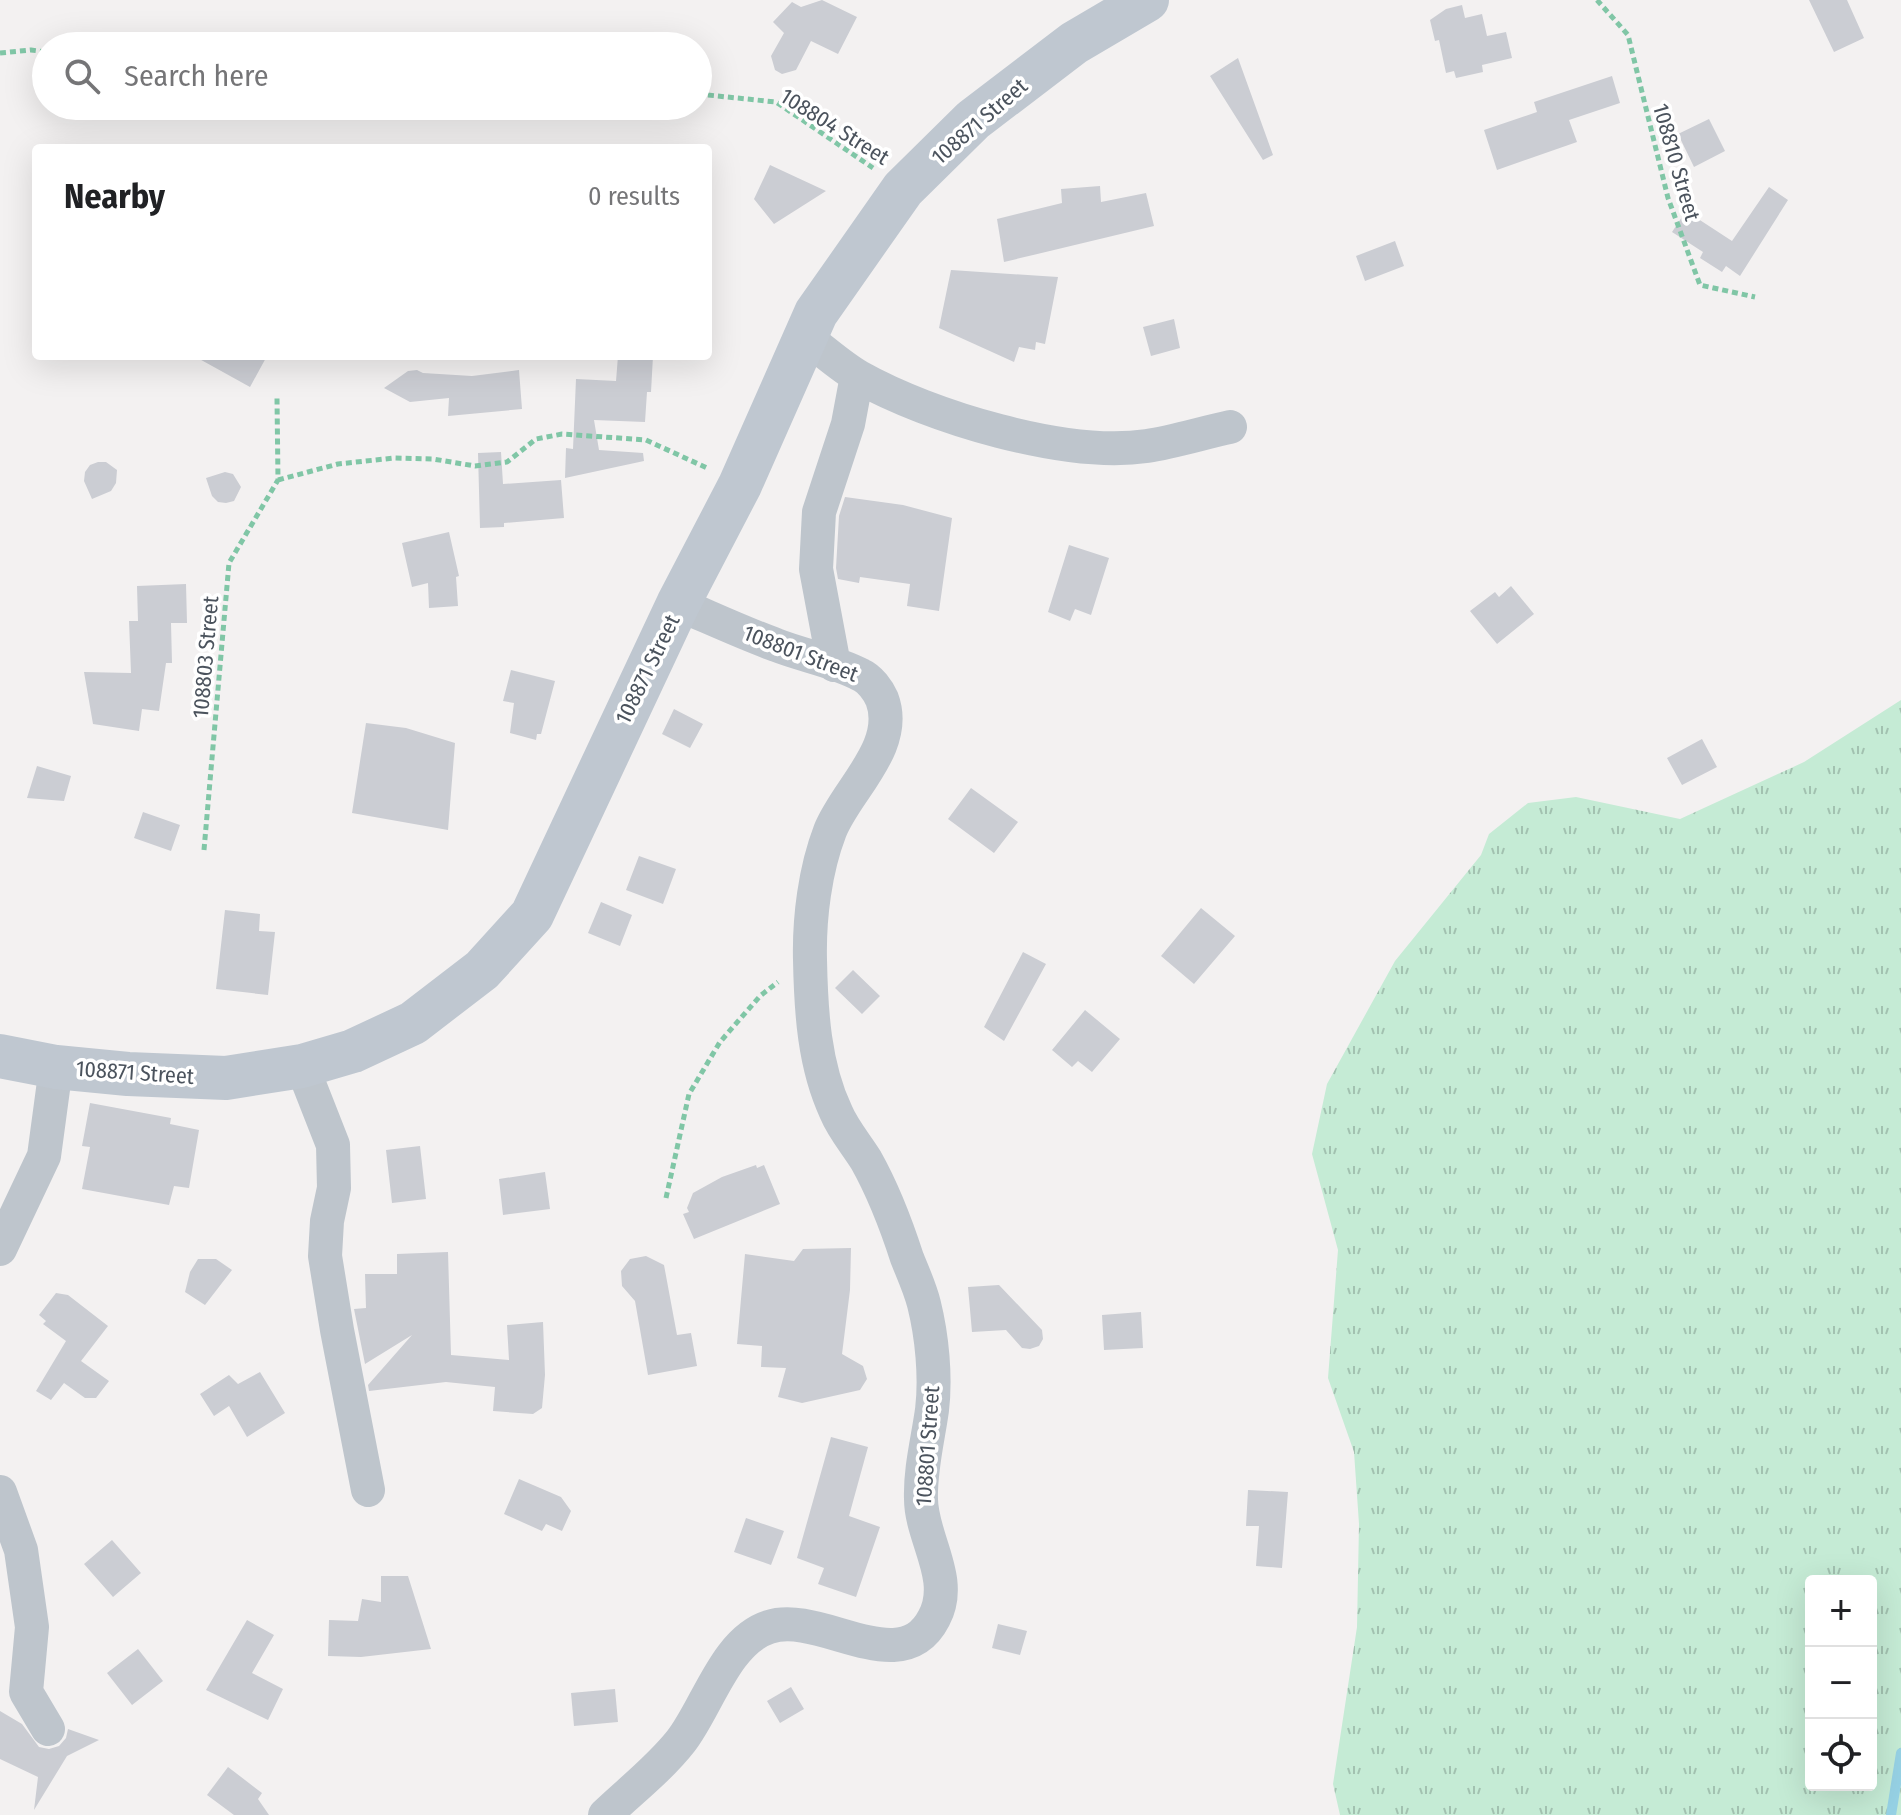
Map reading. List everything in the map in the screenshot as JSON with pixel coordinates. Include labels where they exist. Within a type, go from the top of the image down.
[{"type":"street","name":"108871 Street","points":[[0,1056],[56,1067],[226,1078],[302,1066],[353,1051],[413,1023],[482,970],[532,915],[678,604],[740,485],[816,313],[903,189],[973,120],[1074,43],[1147,0]]},
{"type":"street","points":[[805,337],[857,376],[901,398],[1003,433],[1087,446],[1145,446],[1230,427]]},
{"type":"street","points":[[834,665],[816,569],[819,512],[848,424],[857,376]]},
{"type":"street","name":"108801 Street","points":[[605,1815],[681,1741],[712,1686],[751,1636],[767,1627],[785,1624],[886,1645],[905,1645],[915,1642],[936,1616],[940,1580],[923,1521],[921,1498],[933,1404],[931,1349],[924,1304],[884,1194],[836,1114],[822,1073],[813,1025],[810,957],[813,904],[827,842],[841,808],[877,752],[886,727],[882,698],[864,676],[777,645],[678,604]]},
{"type":"street","points":[[302,1066],[333,1145],[334,1188],[327,1221],[325,1256],[368,1490]]},
{"type":"street","points":[[0,1249],[44,1156],[56,1067]]},
{"type":"street","points":[[0,1492],[21,1550],[32,1627],[26,1692],[48,1729]]},
{"type":"path","name":"108810 Street","points":[[1597,0],[1628,35],[1668,198],[1700,285],[1755,297]]},
{"type":"path","points":[[0,53],[32,50]]},
{"type":"path","name":"108804 Street","points":[[712,95],[776,102],[903,189]]},
{"type":"path","points":[[277,398],[278,480],[338,464],[394,458],[433,459],[475,466],[507,462],[536,439],[562,434],[646,440],[740,485]]},
{"type":"path","name":"108803 Street","points":[[204,850],[229,563],[278,480]]},
{"type":"path","points":[[666,1198],[689,1094],[720,1042],[760,996],[810,957]]},
{"type":"green space","points":[[1901,700],[1901,1815],[1340,1815],[1333,1784],[1357,1627],[1359,1524],[1354,1452],[1328,1378],[1338,1250],[1312,1154],[1327,1084],[1395,961],[1481,855],[1489,834],[1528,803],[1576,797],[1680,819],[1804,762]]},
{"type":"building","points":[[822,0],[857,17],[838,54],[811,41],[796,70],[782,74],[775,70],[771,56],[784,33],[773,22],[792,2],[801,7]]},
{"type":"building","points":[[1809,0],[1847,0],[1864,38],[1834,52]]},
{"type":"building","points":[[1462,5],[1465,18],[1482,14],[1487,36],[1506,32],[1512,58],[1482,65],[1483,72],[1456,78],[1454,71],[1446,73],[1439,40],[1435,41],[1430,20],[1446,9]]},
{"type":"building","points":[[1238,58],[1273,155],[1263,160],[1210,76]]},
{"type":"building","points":[[1612,76],[1620,103],[1569,120],[1577,142],[1497,170],[1484,130],[1537,112],[1534,102]]},
{"type":"building","points":[[1709,119],[1725,151],[1694,167],[1678,134]]},
{"type":"building","points":[[770,165],[826,191],[774,224],[754,199]]},
{"type":"building","points":[[1100,186],[1101,202],[1146,193],[1154,226],[1004,262],[997,219],[1062,203],[1061,189]]},
{"type":"building","points":[[1769,187],[1788,200],[1740,276],[1726,266],[1722,272],[1700,258],[1703,252],[1672,232],[1686,211],[1732,241]]},
{"type":"building","points":[[1395,241],[1404,266],[1365,281],[1356,256]]},
{"type":"building","points":[[951,270],[1058,277],[1045,344],[1036,342],[1035,350],[1019,347],[1014,362],[939,328]]},
{"type":"building","points":[[1174,319],[1180,348],[1151,356],[1143,327]]},
{"type":"building","points":[[201,360],[265,360],[250,387]]},
{"type":"building","points":[[618,360],[653,360],[645,422],[594,420],[599,450],[643,453],[644,461],[565,478],[566,448],[573,449],[576,379],[616,381]]},
{"type":"building","points":[[519,370],[522,409],[448,416],[449,398],[410,402],[384,388],[408,371],[472,376]]},
{"type":"building","points":[[501,452],[503,484],[561,480],[564,518],[480,528],[478,453]]},
{"type":"building","points":[[106,462],[117,470],[116,483],[111,491],[92,499],[84,481],[85,472],[90,465]]},
{"type":"building","points":[[225,472],[233,474],[241,487],[234,501],[226,503],[218,502],[212,496],[206,478]]},
{"type":"building","points":[[845,497],[903,505],[952,518],[939,611],[907,606],[910,584],[860,577],[859,583],[838,579],[839,516]]},
{"type":"building","points":[[449,532],[459,576],[456,577],[458,606],[429,608],[428,583],[412,587],[402,543]]},
{"type":"building","points":[[1069,545],[1109,558],[1091,615],[1075,609],[1070,621],[1048,612]]},
{"type":"building","points":[[186,584],[187,623],[171,623],[172,663],[166,663],[159,711],[142,709],[139,731],[93,724],[84,672],[131,673],[129,621],[138,621],[137,586]]},
{"type":"building","points":[[1511,586],[1534,614],[1497,644],[1470,611],[1495,592],[1499,597]]},
{"type":"building","points":[[511,670],[555,681],[541,734],[537,734],[536,740],[510,733],[514,703],[503,701]]},
{"type":"building","points":[[674,709],[703,724],[690,748],[662,734]]},
{"type":"building","points":[[366,723],[406,728],[455,743],[448,830],[352,813]]},
{"type":"building","points":[[1702,739],[1717,767],[1682,785],[1667,758]]},
{"type":"building","points":[[37,766],[71,776],[64,801],[27,798]]},
{"type":"building","points":[[971,788],[1018,822],[994,853],[948,819]]},
{"type":"building","points":[[143,812],[180,825],[171,851],[134,838]]},
{"type":"building","points":[[639,856],[676,869],[663,904],[626,890]]},
{"type":"building","points":[[601,902],[632,915],[620,946],[588,933]]},
{"type":"building","points":[[1201,908],[1235,936],[1194,984],[1161,956]]},
{"type":"building","points":[[225,910],[260,914],[259,931],[275,932],[268,995],[216,989]]},
{"type":"building","points":[[1023,952],[1046,964],[1004,1041],[984,1027]]},
{"type":"building","points":[[853,970],[880,996],[862,1014],[835,988]]},
{"type":"building","points":[[1085,1010],[1120,1039],[1092,1072],[1078,1061],[1072,1067],[1052,1050]]},
{"type":"building","points":[[90,1103],[171,1118],[170,1124],[199,1130],[189,1188],[174,1186],[169,1205],[82,1189],[90,1147],[82,1146]]},
{"type":"building","points":[[420,1146],[426,1199],[392,1203],[386,1150]]},
{"type":"building","points":[[756,1165],[757,1168],[764,1165],[780,1204],[694,1239],[683,1214],[689,1212],[687,1208],[693,1193],[722,1177]]},
{"type":"building","points":[[545,1172],[550,1209],[503,1215],[499,1179]]},
{"type":"building","points":[[851,1248],[850,1290],[842,1354],[863,1366],[867,1379],[860,1390],[802,1403],[778,1397],[786,1368],[761,1367],[762,1346],[737,1344],[745,1254],[794,1261],[803,1249]]},
{"type":"building","points":[[448,1252],[451,1355],[509,1360],[507,1325],[543,1322],[545,1375],[542,1408],[533,1414],[493,1411],[495,1387],[446,1382],[369,1391],[368,1385],[412,1335],[365,1364],[354,1309],[366,1308],[365,1274],[397,1274],[397,1254]]},
{"type":"building","points":[[646,1256],[664,1265],[677,1335],[691,1333],[697,1366],[648,1375],[635,1301],[622,1286],[621,1271],[630,1259]]},
{"type":"building","points":[[198,1259],[216,1259],[232,1270],[205,1305],[185,1292],[190,1272]]},
{"type":"building","points":[[999,1285],[1042,1330],[1043,1339],[1039,1346],[1022,1348],[1006,1330],[972,1332],[968,1287]]},
{"type":"building","points":[[56,1293],[68,1295],[108,1326],[81,1361],[109,1381],[96,1398],[85,1398],[64,1383],[51,1400],[36,1391],[66,1341],[43,1324],[46,1321],[39,1315]]},
{"type":"building","points":[[1141,1312],[1143,1348],[1104,1350],[1102,1315]]},
{"type":"building","points":[[260,1372],[285,1413],[247,1437],[229,1406],[214,1416],[200,1394],[229,1375],[238,1384]]},
{"type":"building","points":[[831,1437],[868,1447],[849,1516],[880,1527],[856,1597],[818,1584],[824,1568],[797,1558]]},
{"type":"building","points":[[519,1479],[561,1497],[571,1511],[562,1531],[546,1524],[542,1531],[504,1514]]},
{"type":"building","points":[[1248,1490],[1288,1492],[1282,1568],[1256,1566],[1259,1526],[1246,1526]]},
{"type":"building","points":[[746,1518],[784,1531],[771,1565],[734,1552]]},
{"type":"building","points":[[112,1540],[141,1573],[113,1597],[84,1564]]},
{"type":"building","points":[[381,1576],[408,1576],[431,1649],[361,1657],[328,1656],[329,1620],[358,1621],[362,1599],[381,1602]]},
{"type":"building","points":[[247,1620],[274,1635],[252,1673],[283,1689],[268,1720],[206,1690]]},
{"type":"building","points":[[998,1624],[1027,1631],[1020,1655],[992,1648]]},
{"type":"building","points":[[138,1649],[163,1681],[132,1705],[107,1673]]},
{"type":"building","points":[[791,1687],[804,1709],[780,1723],[767,1701]]},
{"type":"building","points":[[615,1689],[618,1722],[574,1726],[571,1693]]},
{"type":"building","points":[[0,1711],[22,1724],[39,1747],[49,1749],[59,1746],[66,1738],[68,1729],[99,1740],[67,1756],[34,1810],[38,1777],[0,1759]]},
{"type":"building","points":[[228,1767],[262,1793],[258,1799],[269,1815],[234,1815],[207,1795]]},
{"type":"waterway","points":[[1891,1815],[1901,1753]]}]
